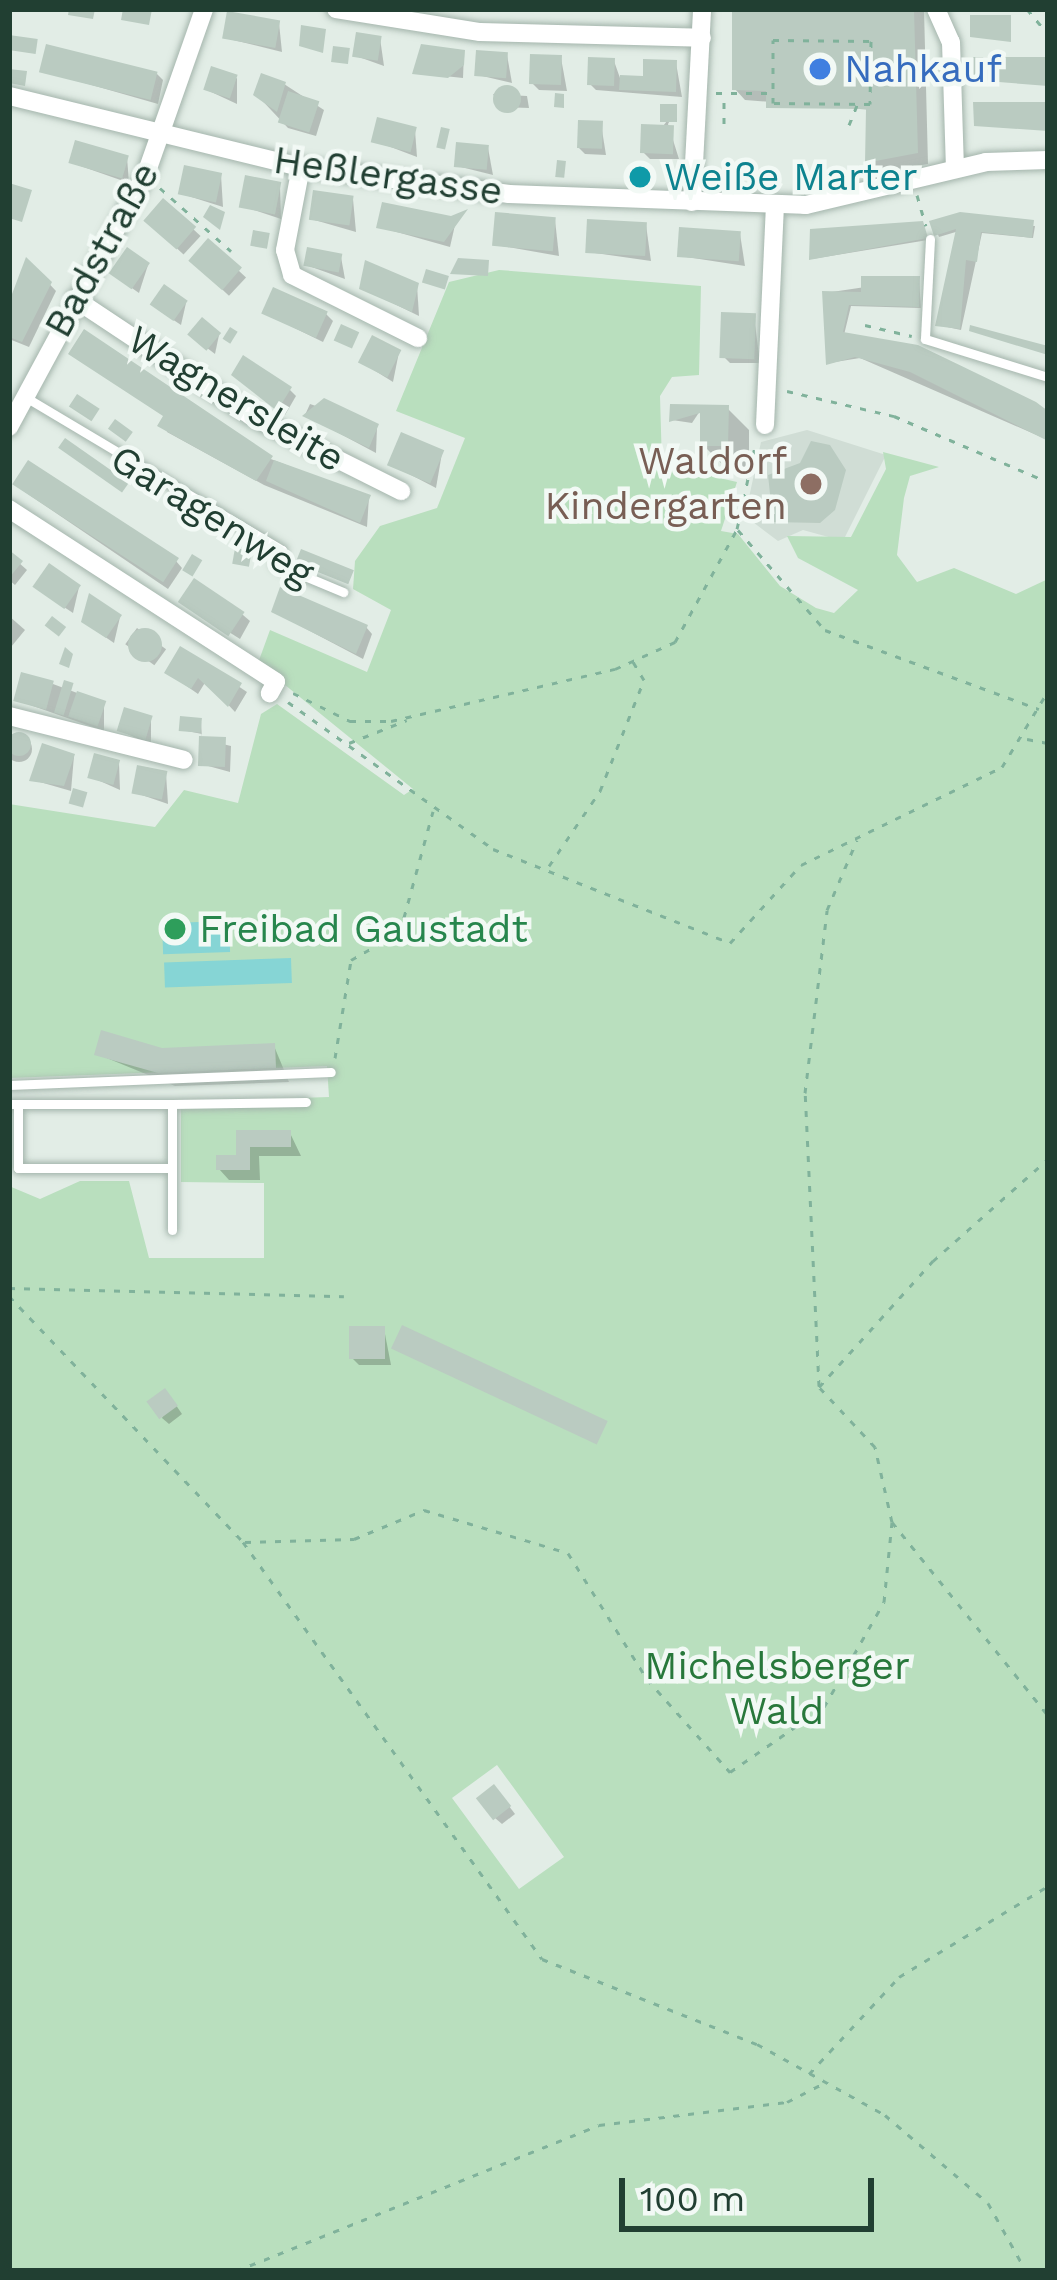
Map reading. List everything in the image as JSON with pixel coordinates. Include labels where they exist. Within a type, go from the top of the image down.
[{"type":"street","name":"Badstraße","points":[[9,427],[146,174],[204,9]]},
{"type":"street","points":[[336,9],[481,32],[702,38]]},
{"type":"street","points":[[692,202],[702,93],[702,9]]},
{"type":"street","points":[[936,9],[951,63],[955,169]]},
{"type":"street","name":"Heßlergasse","points":[[9,96],[301,167],[509,194],[775,205],[842,202],[955,169],[1043,162]]},
{"type":"street","points":[[301,167],[285,250],[292,275],[418,338]]},
{"type":"street","points":[[766,425],[775,205]]},
{"type":"street","name":"Wagnersleite","points":[[75,299],[250,416],[401,491]]},
{"type":"street","points":[[9,508],[273,687]]},
{"type":"street","points":[[9,716],[184,760]]},
{"type":"lane","points":[[930,239],[926,339],[1048,376]]},
{"type":"lane","name":"Garagenweg","points":[[24,396],[282,550],[276,564],[343,592]]},
{"type":"lane","points":[[9,1085],[331,1072]]},
{"type":"lane","points":[[172,1168],[18,1168],[13,1104],[306,1102]]},
{"type":"lane","points":[[172,1104],[172,1230]]},
{"type":"path","points":[[1027,9],[1048,34]]},
{"type":"path","points":[[773,40],[871,41],[870,104],[773,103],[773,93],[773,40]]},
{"type":"path","points":[[871,63],[951,63]]},
{"type":"path","points":[[702,93],[773,93]]},
{"type":"path","points":[[724,93],[724,124]]},
{"type":"path","points":[[849,124],[857,104]]},
{"type":"path","points":[[146,174],[231,251]]},
{"type":"path","points":[[919,200],[925,220]]},
{"type":"path","points":[[865,325],[926,339]]},
{"type":"path","points":[[767,391],[894,416],[1046,481],[1048,472]]},
{"type":"path","points":[[347,744],[416,716],[633,662],[675,642],[737,529],[766,425]]},
{"type":"path","points":[[737,529],[825,630],[1040,709]]},
{"type":"path","points":[[548,868],[600,791],[644,680],[633,662]]},
{"type":"path","points":[[273,687],[350,721],[416,716]]},
{"type":"path","points":[[273,687],[433,811],[548,868],[730,943],[801,866],[981,782],[1025,738],[1047,694]]},
{"type":"path","points":[[1025,738],[1048,743]]},
{"type":"path","points":[[331,1072],[351,959],[400,932],[433,811]]},
{"type":"path","points":[[243,1542],[354,1539],[424,1510],[568,1553],[647,1679],[730,1772],[824,1707],[884,1602],[892,1522],[874,1442],[820,1388],[805,1093],[827,910],[858,837]]},
{"type":"path","points":[[820,1388],[933,1261],[1048,1159]]},
{"type":"path","points":[[9,1288],[344,1295]]},
{"type":"path","points":[[9,1296],[243,1542],[542,1959],[757,2044],[821,2084],[885,2115],[959,2175],[1008,2228],[1026,2271]]},
{"type":"path","points":[[892,1522],[1048,1715]]},
{"type":"path","points":[[808,2075],[899,1978],[1048,1886]]},
{"type":"path","points":[[236,2271],[276,2246],[598,2125],[787,2102],[821,2084]]},
{"type":"shaded area","name":"Waldorf Kindergarten","points":[[807,430],[886,455],[843,541],[803,530],[778,541],[745,516],[761,442]]},
{"type":"green space","name":"Michelsberger Wald","points":[[499,270],[701,286],[699,375],[672,377],[660,396],[662,465],[737,482],[721,531],[738,534],[780,586],[816,608],[834,613],[858,590],[798,558],[787,536],[851,537],[886,469],[883,452],[939,467],[910,476],[904,498],[897,555],[917,582],[954,568],[1016,594],[1048,579],[1048,2271],[9,2271],[9,1186],[40,1199],[80,1181],[129,1181],[149,1258],[264,1258],[264,1183],[181,1182],[181,1102],[329,1097],[327,1066],[9,1078],[9,804],[155,827],[184,790],[238,803],[261,714],[277,704],[404,795],[413,789],[258,663],[270,630],[367,672],[391,610],[353,589],[355,561],[380,526],[437,508],[465,438],[396,411],[449,282]],"holes":[[[497,1765],[564,1857],[519,1889],[452,1798]]]},
{"type":"water","points":[[229,921],[230,952],[163,954],[162,923]]},
{"type":"water","points":[[291,958],[292,983],[165,987],[164,962]]},
{"type":"building","points":[[69,9],[95,9],[93,19],[68,15]]},
{"type":"building","points":[[123,9],[152,9],[149,25],[121,20]]},
{"type":"building","points":[[732,9],[914,9],[918,153],[865,163],[866,109],[766,108],[766,91],[732,90]]},
{"type":"building","points":[[227,11],[280,20],[275,48],[222,39]]},
{"type":"building","points":[[970,15],[1011,15],[1011,42],[970,37]]},
{"type":"building","points":[[301,25],[326,29],[323,53],[299,46]]},
{"type":"building","points":[[356,32],[382,36],[378,61],[352,57]]},
{"type":"building","points":[[9,35],[38,39],[36,54],[9,50]]},
{"type":"building","points":[[46,44],[158,72],[151,100],[39,72]]},
{"type":"building","points":[[421,44],[465,50],[464,65],[448,78],[412,74]]},
{"type":"building","points":[[333,46],[350,48],[348,64],[331,62]]},
{"type":"building","points":[[476,50],[508,52],[506,78],[474,76]]},
{"type":"building","points":[[530,54],[562,55],[561,85],[529,84]]},
{"type":"building","points":[[588,57],[615,58],[614,86],[587,85]]},
{"type":"building","points":[[973,57],[1048,57],[1048,86],[973,80]]},
{"type":"building","points":[[643,59],[677,60],[676,92],[619,90],[620,75],[643,76]]},
{"type":"building","points":[[211,66],[238,75],[230,98],[203,90]]},
{"type":"building","points":[[9,69],[27,71],[25,86],[9,83]]},
{"type":"building","points":[[261,73],[286,82],[277,112],[253,95]]},
{"type":"building","points":[[507,85],[517,89],[521,99],[517,109],[507,113],[497,109],[493,99],[497,89]]},
{"type":"building","points":[[288,91],[319,101],[309,133],[278,122]]},
{"type":"building","points":[[555,93],[564,94],[564,108],[554,107]]},
{"type":"building","points":[[973,102],[1048,102],[1048,131],[974,126]]},
{"type":"building","points":[[660,104],[677,104],[677,122],[660,122]]},
{"type":"building","points":[[377,117],[417,127],[410,152],[371,142]]},
{"type":"building","points":[[578,120],[603,121],[602,149],[577,148]]},
{"type":"building","points":[[641,124],[674,125],[673,154],[640,153]]},
{"type":"building","points":[[441,127],[450,129],[445,149],[436,147]]},
{"type":"building","points":[[75,140],[129,155],[122,179],[68,163]]},
{"type":"building","points":[[456,142],[489,145],[487,170],[454,167]]},
{"type":"building","points":[[557,160],[566,161],[564,178],[555,177]]},
{"type":"building","points":[[184,165],[222,173],[216,202],[178,194]]},
{"type":"building","points":[[245,175],[281,182],[275,214],[239,207]]},
{"type":"building","points":[[9,183],[32,190],[22,222],[9,218]]},
{"type":"building","points":[[313,190],[354,196],[349,225],[309,220]]},
{"type":"building","points":[[163,198],[196,227],[177,250],[143,221]]},
{"type":"building","points":[[382,202],[451,216],[468,209],[444,242],[376,228]]},
{"type":"building","points":[[210,205],[225,212],[220,230],[203,217]]},
{"type":"building","points":[[495,212],[556,217],[553,251],[492,246]]},
{"type":"building","points":[[960,212],[1034,220],[1032,238],[981,232],[977,262],[966,260],[960,329],[935,326],[956,229],[934,236],[929,221]]},
{"type":"building","points":[[587,219],[647,222],[645,256],[585,253]]},
{"type":"building","points":[[923,221],[928,238],[809,260],[810,229]]},
{"type":"building","points":[[679,227],[741,231],[739,261],[677,257]]},
{"type":"building","points":[[253,230],[270,233],[267,249],[250,246]]},
{"type":"building","points":[[208,238],[242,268],[222,290],[188,261]]},
{"type":"building","points":[[127,247],[150,263],[132,289],[109,273]]},
{"type":"building","points":[[307,247],[342,254],[339,273],[303,266]]},
{"type":"building","points":[[26,257],[52,282],[22,342],[9,337],[9,302]]},
{"type":"building","points":[[458,258],[489,260],[488,276],[450,274]]},
{"type":"building","points":[[365,260],[419,283],[412,312],[359,289]]},
{"type":"building","points":[[426,269],[449,276],[445,289],[422,282]]},
{"type":"building","points":[[861,276],[920,276],[919,307],[849,305],[843,332],[918,345],[1036,402],[1048,411],[1048,441],[910,372],[855,357],[826,365],[822,291],[861,292]]},
{"type":"building","points":[[164,284],[188,301],[173,321],[150,304]]},
{"type":"building","points":[[273,287],[328,311],[316,338],[261,313]]},
{"type":"building","points":[[721,312],[756,313],[754,359],[719,358]]},
{"type":"building","points":[[202,317],[221,333],[206,351],[187,335]]},
{"type":"building","points":[[341,324],[359,332],[352,349],[334,340]]},
{"type":"building","points":[[970,325],[1048,346],[1048,355],[969,331]]},
{"type":"building","points":[[230,327],[238,332],[230,344],[223,339]]},
{"type":"building","points":[[84,329],[273,456],[256,481],[157,426],[163,416],[68,354]]},
{"type":"building","points":[[372,335],[401,350],[387,378],[358,363]]},
{"type":"building","points":[[243,355],[292,387],[277,411],[231,375]]},
{"type":"building","points":[[77,394],[100,409],[91,421],[69,407]]},
{"type":"building","points":[[324,398],[379,424],[369,448],[302,416]]},
{"type":"building","points":[[670,404],[729,405],[728,446],[700,446],[700,413],[669,422]]},
{"type":"building","points":[[115,419],[133,432],[126,442],[108,429]]},
{"type":"building","points":[[401,432],[444,450],[430,484],[387,465]]},
{"type":"building","points":[[65,438],[129,483],[122,493],[58,448]]},
{"type":"building","points":[[811,441],[830,445],[846,470],[835,510],[820,523],[773,522],[768,475],[800,463]]},
{"type":"building","points":[[28,460],[179,558],[163,582],[12,484]]},
{"type":"building","points":[[274,460],[371,495],[360,523],[266,481]]},
{"type":"building","points":[[235,548],[252,551],[249,567],[232,564]]},
{"type":"building","points":[[301,549],[354,570],[348,584],[295,563]]},
{"type":"building","points":[[9,550],[23,561],[9,578]]},
{"type":"building","points":[[192,554],[202,560],[193,576],[182,570]]},
{"type":"building","points":[[49,563],[81,585],[64,609],[32,587]]},
{"type":"building","points":[[194,578],[245,612],[228,636],[178,602]]},
{"type":"building","points":[[280,587],[368,625],[356,654],[271,612]]},
{"type":"building","points":[[89,593],[122,615],[106,638],[81,622]]},
{"type":"building","points":[[52,616],[66,627],[59,637],[45,625]]},
{"type":"building","points":[[145,628],[157,633],[162,645],[157,657],[145,662],[133,657],[128,645],[133,633]]},
{"type":"building","points":[[180,646],[242,683],[228,707],[198,678],[191,689],[164,673]]},
{"type":"building","points":[[65,647],[73,654],[69,668],[59,664]]},
{"type":"building","points":[[21,672],[54,681],[46,710],[13,701]]},
{"type":"building","points":[[64,680],[74,683],[64,715],[54,713]]},
{"type":"building","points":[[77,691],[106,701],[98,727],[68,717]]},
{"type":"building","points":[[124,707],[153,716],[145,740],[117,731]]},
{"type":"building","points":[[180,716],[202,718],[201,733],[179,731]]},
{"type":"building","points":[[19,732],[28,735],[28,753],[19,756],[10,753],[7,744],[10,735]]},
{"type":"building","points":[[199,736],[226,737],[225,767],[198,766]]},
{"type":"building","points":[[42,743],[75,754],[64,786],[29,781]]},
{"type":"building","points":[[94,753],[120,760],[113,785],[87,778]]},
{"type":"building","points":[[137,765],[167,771],[162,799],[131,793]]},
{"type":"building","points":[[73,788],[87,792],[83,808],[69,803]]},
{"type":"building","points":[[101,1030],[162,1048],[275,1043],[276,1068],[158,1073],[94,1055]]},
{"type":"building","points":[[236,1130],[291,1130],[291,1147],[250,1147],[250,1170],[216,1170],[216,1155],[236,1155]]},
{"type":"building","points":[[402,1325],[608,1421],[597,1444],[391,1349]]},
{"type":"building","points":[[349,1326],[385,1326],[385,1359],[349,1359]]},
{"type":"building","points":[[165,1388],[178,1406],[159,1419],[146,1402]]},
{"type":"building","points":[[494,1784],[511,1806],[493,1820],[476,1798]]},
{"type":"place","name":"Nahkauf","points":[[820,69]]},
{"type":"place","name":"Weiße Marter","points":[[640,177]]},
{"type":"place","name":"Waldorf Kindergarten","points":[[811,484]]},
{"type":"place","name":"Freibad Gaustadt","points":[[175,929]]}]
